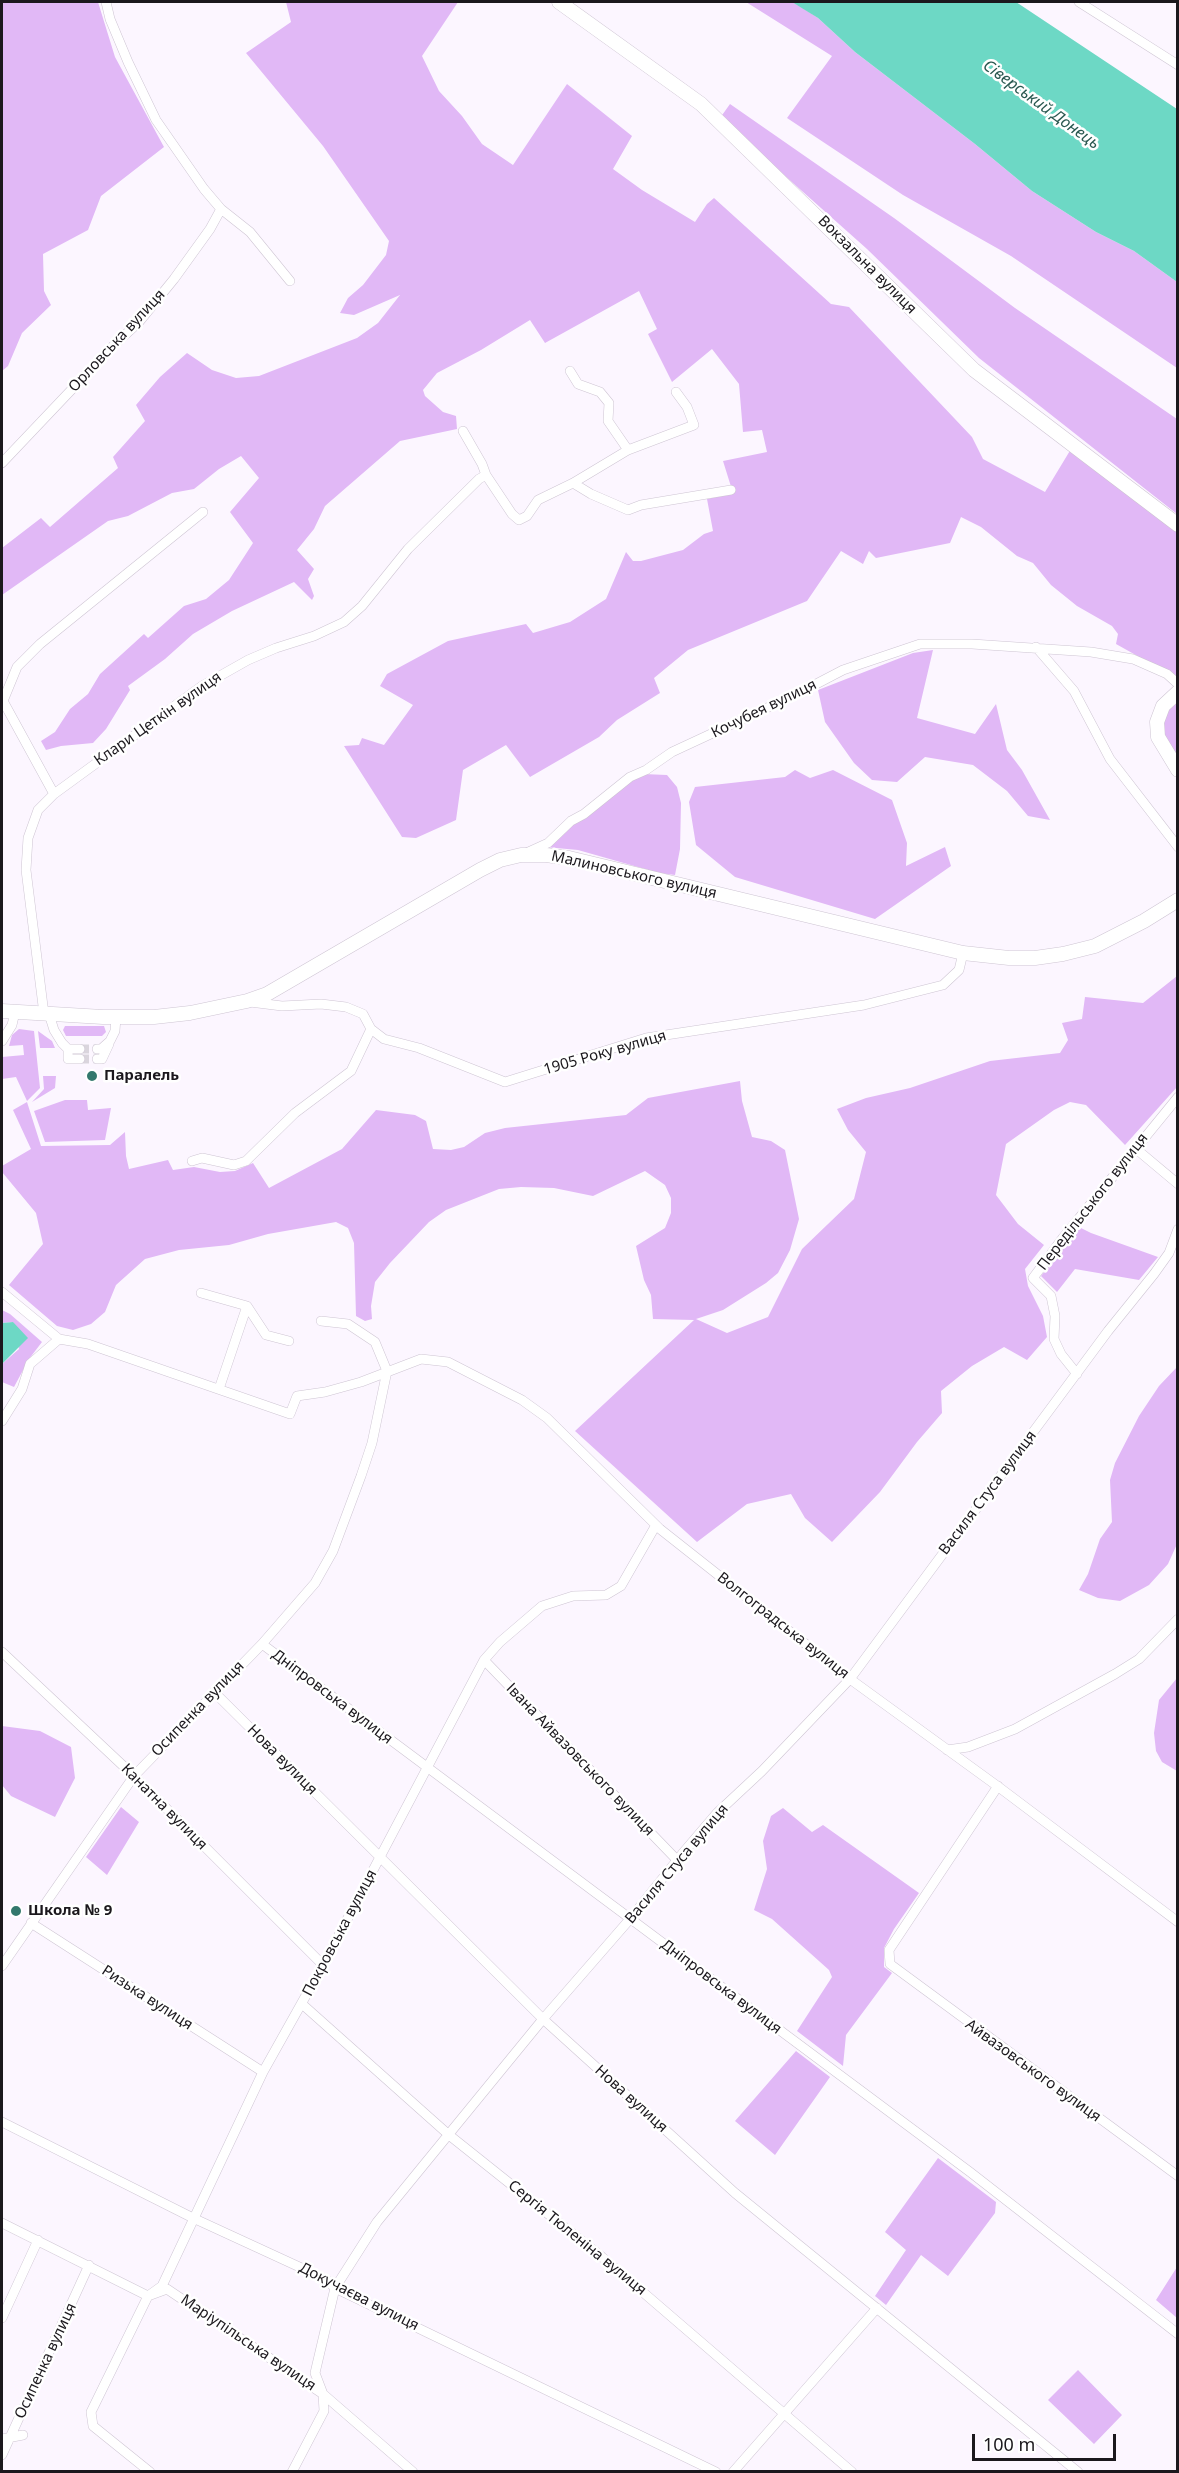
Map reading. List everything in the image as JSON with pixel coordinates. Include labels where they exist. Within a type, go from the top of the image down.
[{"type":"main road","name":"Вокзальна вулиця","points":[[559,2],[701,104],[974,370],[1178,525]]},
{"type":"main road","points":[[1178,692],[1163,706],[1157,722],[1158,737],[1178,770]]},
{"type":"main road","name":"Малиновського вулиця","points":[[8,1011],[116,1017],[190,1013],[247,1001],[267,994],[480,870],[500,860],[521,855],[569,858],[963,953],[1018,958],[1063,954],[1095,946],[1144,921],[1178,900]]},
{"type":"street","points":[[106,2],[110,19],[128,62],[156,120],[204,189],[221,209],[250,232],[290,281]]},
{"type":"street","points":[[1079,2],[1178,65]]},
{"type":"street","name":"Орловська вулиця","points":[[2,463],[112,347],[139,322],[174,279],[210,229],[221,209]]},
{"type":"street","points":[[570,372],[578,384],[600,392],[609,403],[608,421],[628,450]]},
{"type":"street","points":[[463,431],[486,475],[512,514],[519,520],[527,516],[538,500],[573,483],[628,450],[694,425],[687,407],[676,392]]},
{"type":"street","name":"Клари Цеткін вулиця","points":[[80,1059],[68,1059],[68,1049],[46,1014],[26,870],[28,838],[38,810],[54,794],[202,686],[248,660],[314,636],[344,622],[362,606],[386,574],[414,543],[479,479],[486,475]]},
{"type":"street","points":[[573,483],[591,494],[628,510],[641,505],[731,490]]},
{"type":"street","points":[[54,794],[3,701],[17,667],[48,637],[203,512]]},
{"type":"street","name":"Кочубея вулиця","points":[[521,855],[548,843],[571,822],[630,777],[646,770],[672,752],[843,670],[920,644],[972,644],[1092,652],[1133,659],[1167,674],[1178,684]]},
{"type":"street","points":[[1036,647],[1074,691],[1110,759],[1178,846]]},
{"type":"street","name":"1905 Року вулиця","points":[[247,1001],[282,1005],[321,1004],[346,1007],[363,1014],[371,1029],[384,1039],[419,1048],[505,1082],[646,1038],[864,1005],[943,985],[959,970],[963,953]]},
{"type":"street","points":[[2,1041],[12,1025],[8,1011]]},
{"type":"street","points":[[97,1054],[110,1041],[115,1031],[116,1017]]},
{"type":"street","points":[[192,1161],[202,1158],[234,1165],[246,1161],[295,1113],[351,1071],[371,1029]]},
{"type":"street","points":[[68,1049],[80,1049]]},
{"type":"street","name":"Передільського вулиця","points":[[1077,1374],[1061,1354],[1054,1339],[1055,1316],[1051,1296],[1034,1278],[1135,1148],[1178,1097]]},
{"type":"street","points":[[1135,1148],[1178,1184]]},
{"type":"street","name":"Василя Стуса вулиця","points":[[292,2472],[324,2411],[323,2394],[315,2373],[334,2288],[377,2222],[543,2019],[630,1919],[717,1813],[762,1771],[850,1679],[1169,1253],[1178,1229]]},
{"type":"street","points":[[2,1292],[59,1340],[88,1344],[290,1414],[297,1396],[326,1392],[387,1371],[375,1342],[348,1324],[321,1321]]},
{"type":"street","points":[[201,1293],[247,1306],[266,1335],[289,1341]]},
{"type":"street","points":[[219,1389],[247,1306]]},
{"type":"street","points":[[2,1421],[22,1389],[30,1364],[59,1340]]},
{"type":"street","name":"Волгоградська вулиця","points":[[387,1371],[421,1359],[448,1362],[533,1406],[656,1525],[850,1679],[998,1786],[1178,1922]]},
{"type":"street","name":"Осипенка вулиця","points":[[2,1966],[134,1776],[262,1644],[315,1583],[333,1551],[372,1443],[387,1371]]},
{"type":"street","name":"Покровська вулиця","points":[[150,2472],[93,2426],[91,2412],[148,2296],[162,2286],[263,2072],[323,1965],[483,1660],[500,1642],[542,1606],[573,1596],[606,1595],[621,1586],[656,1525]]},
{"type":"street","points":[[947,1750],[968,1747],[1015,1729],[1115,1674],[1139,1659],[1178,1619]]},
{"type":"street","name":"Дніпровська вулиця","points":[[262,1644],[970,2172],[1178,2334]]},
{"type":"street","name":"Канатна вулиця","points":[[2,1652],[134,1776],[323,1965]]},
{"type":"street","name":"Івана Айвазовського вулиця","points":[[483,1660],[677,1860]]},
{"type":"street","name":"Нова вулиця","points":[[214,1692],[543,2019],[735,2193],[1078,2472]]},
{"type":"street","name":"Айвазовського вулиця","points":[[998,1786],[889,1950],[890,1964],[1178,2176]]},
{"type":"street","name":"Ризька вулиця","points":[[31,1923],[263,2072]]},
{"type":"street","name":"Сергія Тюленіна вулиця","points":[[302,2004],[449,2134],[602,2257],[852,2472]]},
{"type":"street","name":"Докучаєва вулиця","points":[[2,2122],[193,2218],[306,2270],[328,2281],[334,2288],[716,2472]]},
{"type":"street","points":[[2,2223],[148,2296]]},
{"type":"street","points":[[2,2319],[38,2240]]},
{"type":"street","name":"Осипенка вулиця","points":[[2,2455],[5,2438],[14,2431],[89,2265]]},
{"type":"street","name":"Маріупільська вулиця","points":[[148,2296],[167,2289],[323,2394],[413,2472]]},
{"type":"street","points":[[733,2472],[877,2308]]},
{"type":"street","points":[[5,2438],[23,2435]]},
{"type":"shaded area","points":[[2,2],[98,2],[115,57],[164,147],[101,196],[88,230],[43,254],[44,291],[51,305],[22,333],[8,366],[2,371]]},
{"type":"shaded area","points":[[286,2],[458,2],[422,56],[439,91],[462,116],[482,144],[513,165],[567,84],[632,136],[613,169],[642,190],[695,222],[714,198],[831,304],[849,307],[972,437],[983,459],[1045,492],[1071,449],[1177,530],[1177,678],[1116,644],[1118,634],[1112,626],[1077,606],[1051,585],[1033,563],[1017,556],[981,527],[961,517],[950,543],[876,558],[869,551],[863,564],[841,551],[807,601],[688,650],[654,678],[660,693],[617,720],[599,737],[530,777],[506,745],[463,770],[456,820],[416,838],[402,837],[344,746],[359,745],[362,738],[384,745],[413,705],[380,686],[387,674],[448,641],[526,624],[533,633],[570,622],[606,599],[626,552],[633,561],[641,561],[683,550],[704,534],[713,531],[707,499],[733,493],[723,461],[767,452],[762,430],[743,432],[739,384],[712,349],[672,382],[648,334],[657,329],[639,291],[545,343],[530,320],[481,350],[437,373],[423,390],[425,396],[443,412],[456,416],[457,429],[400,441],[325,506],[314,529],[297,550],[314,569],[308,579],[314,596],[312,600],[294,582],[232,611],[193,634],[165,659],[128,686],[130,690],[106,729],[93,743],[46,750],[41,741],[55,732],[70,709],[88,694],[100,674],[144,634],[148,638],[184,606],[206,599],[229,580],[253,543],[230,512],[259,478],[241,456],[219,469],[194,489],[172,493],[128,516],[108,521],[2,595],[2,548],[41,518],[50,527],[118,468],[113,457],[145,421],[136,405],[160,377],[187,353],[212,370],[236,378],[259,376],[357,338],[378,323],[400,295],[354,315],[340,313],[348,298],[363,285],[386,255],[389,241],[323,146],[246,53],[291,22]]},
{"type":"shaded area","points":[[746,2],[792,2],[803,8],[818,18],[855,52],[1032,191],[1096,232],[1134,251],[1177,282],[1177,368],[1011,256],[903,195],[787,118],[832,56]]},
{"type":"shaded area","points":[[730,104],[894,218],[1015,308],[1177,419],[1177,514],[979,358],[867,249],[720,118]]},
{"type":"shaded area","points":[[933,650],[917,718],[975,734],[996,704],[1007,750],[1022,770],[1050,820],[1028,816],[1007,791],[973,765],[925,757],[897,782],[872,780],[854,763],[825,722],[818,690],[913,653]]},
{"type":"shaded area","points":[[1177,700],[1177,762],[1163,735],[1162,721],[1169,707]]},
{"type":"shaded area","points":[[795,770],[810,778],[833,770],[892,800],[907,843],[906,866],[945,847],[951,866],[875,919],[735,877],[696,845],[689,802],[695,787],[785,777]]},
{"type":"shaded area","points":[[635,775],[667,775],[677,787],[681,803],[680,849],[675,875],[659,873],[578,850],[545,847]]},
{"type":"shaded area","points":[[1177,976],[1177,1087],[1125,1145],[1086,1105],[1070,1102],[1054,1110],[1006,1144],[996,1195],[1018,1224],[1044,1245],[1025,1269],[1028,1286],[1043,1316],[1047,1337],[1027,1360],[1004,1347],[972,1366],[941,1391],[942,1413],[880,1492],[832,1542],[805,1518],[791,1494],[747,1504],[697,1542],[575,1431],[694,1320],[653,1319],[651,1295],[644,1280],[636,1246],[665,1228],[671,1213],[671,1198],[665,1185],[645,1171],[593,1196],[554,1188],[499,1189],[446,1210],[429,1222],[375,1282],[371,1306],[372,1319],[365,1321],[356,1316],[354,1243],[348,1228],[336,1222],[268,1234],[229,1245],[179,1250],[145,1259],[116,1285],[105,1312],[91,1324],[73,1330],[57,1326],[9,1285],[43,1244],[36,1213],[2,1172],[2,1166],[31,1149],[13,1110],[27,1102],[41,1146],[110,1145],[125,1132],[129,1169],[168,1160],[173,1170],[194,1167],[220,1172],[235,1171],[253,1163],[269,1188],[342,1149],[376,1110],[415,1115],[426,1121],[433,1149],[451,1150],[464,1147],[485,1133],[505,1128],[626,1115],[648,1098],[740,1081],[742,1101],[752,1137],[771,1141],[785,1150],[799,1219],[790,1250],[778,1273],[723,1310],[696,1319],[727,1333],[768,1317],[802,1249],[854,1199],[866,1152],[848,1130],[837,1109],[866,1098],[910,1088],[990,1061],[1060,1053],[1068,1040],[1062,1023],[1082,1019],[1085,997],[1143,1003]]},
{"type":"shaded area","points":[[65,1026],[104,1026],[106,1032],[102,1036],[66,1036],[63,1030]]},
{"type":"shaded area","points":[[19,1029],[34,1031],[40,1088],[27,1101],[16,1077],[2,1079],[2,1057],[24,1055],[23,1045],[9,1046],[12,1035]]},
{"type":"shaded area","points":[[38,1031],[52,1041],[55,1048],[40,1048]]},
{"type":"shaded area","points":[[43,1076],[56,1076],[55,1088],[32,1102],[44,1089]]},
{"type":"shaded area","points":[[65,1100],[87,1100],[88,1110],[111,1108],[105,1140],[45,1142],[34,1111]]},
{"type":"shaded area","points":[[1079,1227],[1158,1257],[1139,1280],[1075,1269],[1057,1292],[1041,1276]]},
{"type":"shaded area","points":[[2,1310],[10,1314],[42,1342],[29,1359],[14,1387],[2,1382],[2,1364],[19,1349],[13,1322],[2,1323]]},
{"type":"shaded area","points":[[1177,1367],[1177,1544],[1168,1564],[1149,1585],[1120,1601],[1098,1598],[1079,1590],[1088,1574],[1100,1539],[1112,1522],[1110,1480],[1115,1463],[1139,1416],[1159,1386]]},
{"type":"shaded area","points":[[1177,1678],[1177,1771],[1162,1762],[1156,1751],[1154,1733],[1159,1700]]},
{"type":"shaded area","points":[[2,1726],[40,1731],[71,1747],[75,1778],[55,1817],[11,1796],[2,1785]]},
{"type":"shaded area","points":[[121,1807],[139,1822],[107,1875],[86,1857]]},
{"type":"shaded area","points":[[783,1808],[812,1832],[823,1825],[919,1893],[884,1948],[884,1967],[892,1973],[846,2035],[843,2066],[797,2031],[832,1977],[829,1970],[772,1919],[754,1910],[767,1869],[763,1841],[771,1816]]},
{"type":"shaded area","points":[[796,2051],[830,2077],[775,2155],[735,2121]]},
{"type":"shaded area","points":[[938,2158],[996,2202],[995,2213],[948,2276],[921,2255],[886,2305],[875,2296],[906,2250],[885,2232]]},
{"type":"shaded area","points":[[1177,2267],[1177,2318],[1156,2300]]},
{"type":"shaded area","points":[[1078,2370],[1122,2415],[1094,2444],[1048,2400]]},
{"type":"water","name":"Сіверський Донець","points":[[792,2],[1016,2],[1177,109],[1177,282],[1134,251],[1096,232],[1032,191],[855,52],[818,18]]},
{"type":"water","points":[[13,1322],[28,1338],[2,1364],[2,1323]]},
{"type":"tunnel","points":[[80,1049],[97,1049]]},
{"type":"tunnel","points":[[80,1059],[97,1059]]},
{"type":"place","name":"Паралель","points":[[92,1076]]},
{"type":"place","name":"Школа № 9","points":[[16,1911]]}]
